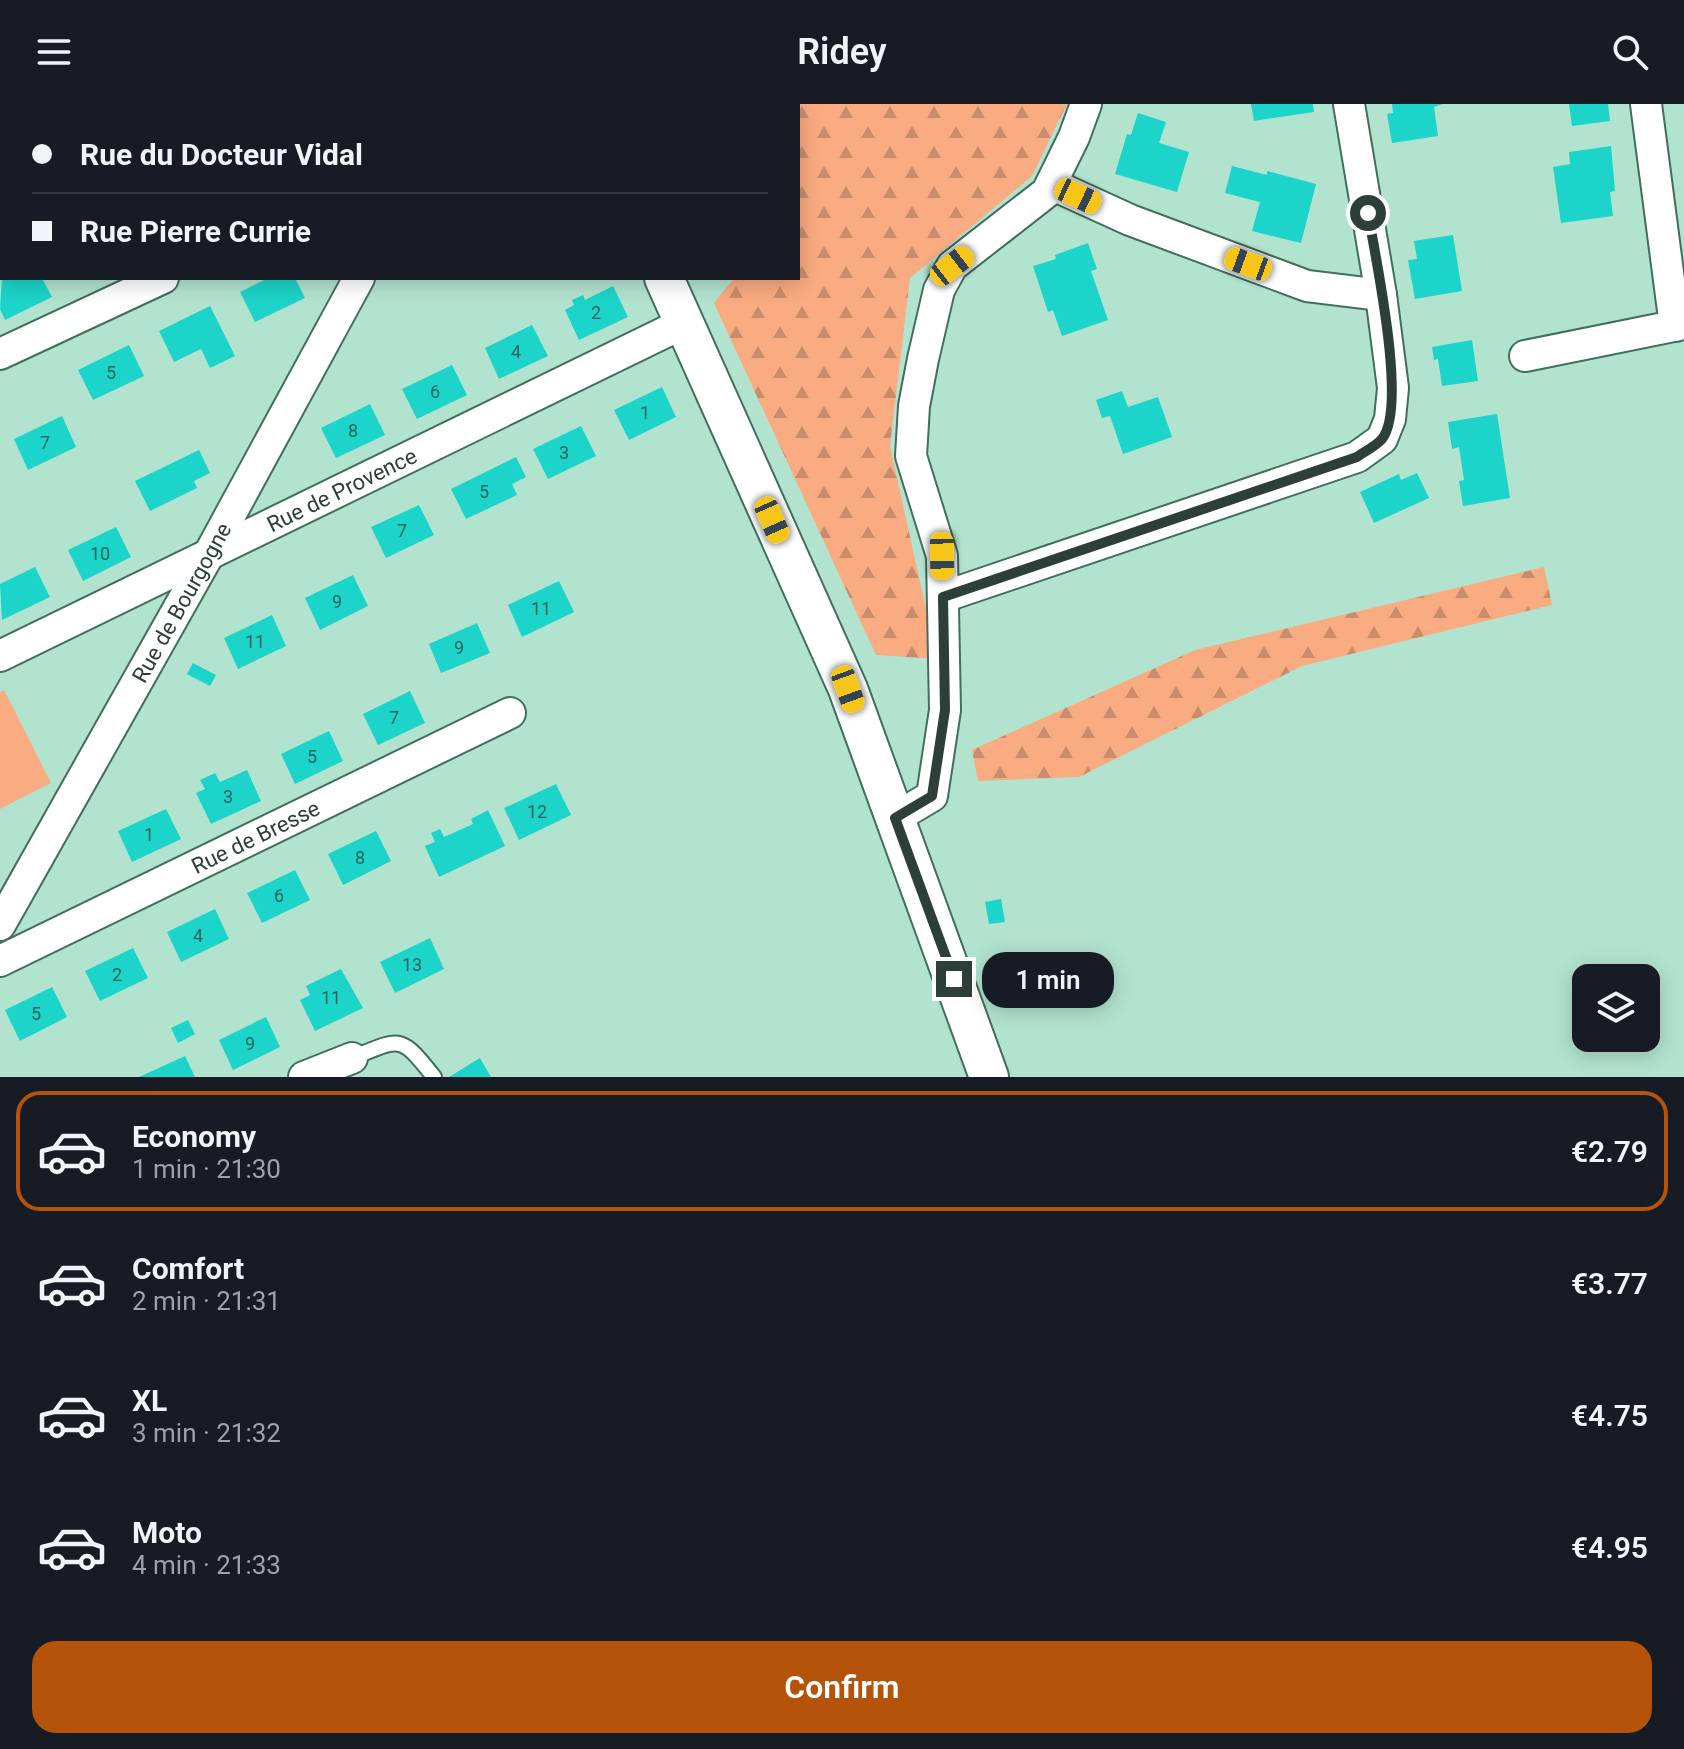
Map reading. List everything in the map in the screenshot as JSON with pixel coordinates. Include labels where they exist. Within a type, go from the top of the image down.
[{"type":"street","points":[[895,818],[932,796],[945,710],[942,556],[911,456],[914,406],[936,303],[952,266],[1047,192],[1086,104]]},
{"type":"street","points":[[943,597],[1357,457],[1382,439],[1390,419],[1393,388],[1349,104]]},
{"type":"street","points":[[1525,356],[1680,325],[1646,104]]},
{"type":"street","points":[[1051,184],[1130,220],[1307,286],[1381,295]]},
{"type":"street","points":[[0,354],[159,280]]},
{"type":"street","name":"Rue de Bourgogne","points":[[0,925],[209,554],[358,280]]},
{"type":"street","points":[[665,280],[848,689],[989,1077]]},
{"type":"street","name":"Rue de Provence","points":[[0,656],[684,323]]},
{"type":"street","name":"Rue de Bresse","points":[[0,961],[510,713]]},
{"type":"street","points":[[304,1077],[352,1058]]},
{"type":"lane","points":[[352,1058],[392,1041],[405,1044],[433,1076]]},
{"type":"green space","points":[[800,104],[1067,104],[1032,176],[910,278],[890,446],[937,659],[876,655],[714,303],[732,280],[800,280]]},
{"type":"green space","points":[[1544,567],[1552,605],[1302,666],[1079,777],[978,781],[972,750],[1195,650]]},
{"type":"green space","points":[[4,690],[51,783],[0,809],[0,692]]},
{"type":"building","points":[[1251,104],[1313,104],[1314,112],[1254,121]]},
{"type":"building","points":[[1392,104],[1443,104],[1434,107],[1438,136],[1392,143],[1387,114],[1393,113]]},
{"type":"building","points":[[1569,104],[1608,104],[1610,121],[1572,126]]},
{"type":"building","points":[[1138,113],[1166,122],[1159,143],[1189,152],[1177,192],[1115,174],[1127,134],[1131,135]]},
{"type":"building","points":[[1611,146],[1615,191],[1610,192],[1613,216],[1561,223],[1553,167],[1570,164],[1569,152]]},
{"type":"building","points":[[1232,166],[1267,175],[1267,171],[1316,184],[1301,243],[1252,231],[1260,202],[1225,193]]},
{"type":"building","points":[[1453,235],[1462,291],[1415,299],[1408,260],[1417,259],[1414,241]]},
{"type":"building","points":[[1088,243],[1097,269],[1091,271],[1108,320],[1062,336],[1053,310],[1048,312],[1033,266],[1056,259],[1055,255]]},
{"type":"building","points":[[2,280],[43,280],[52,297],[5,320],[0,309]]},
{"type":"building","points":[[264,280],[296,280],[305,298],[255,322],[240,292]]},
{"type":"building","points":[[613,286],[628,317],[579,340],[565,310],[574,305],[572,300],[583,295],[585,300]]},
{"type":"building","points":[[210,306],[235,356],[210,368],[201,349],[174,362],[159,331]]},
{"type":"building","points":[[532,325],[548,356],[499,379],[485,348]]},
{"type":"building","points":[[1472,340],[1478,381],[1442,386],[1438,359],[1434,360],[1432,347]]},
{"type":"building","points":[[129,345],[144,376],[93,400],[78,370]]},
{"type":"building","points":[[452,365],[467,395],[417,419],[402,389]]},
{"type":"building","points":[[662,387],[676,417],[629,440],[614,410]]},
{"type":"building","points":[[1122,391],[1128,407],[1158,397],[1172,437],[1123,454],[1110,416],[1102,418],[1096,400]]},
{"type":"building","points":[[370,404],[385,435],[336,458],[321,428]]},
{"type":"building","points":[[1497,414],[1510,498],[1463,506],[1459,481],[1464,480],[1459,447],[1452,449],[1448,422]]},
{"type":"building","points":[[62,416],[76,447],[28,470],[14,439]]},
{"type":"building","points":[[581,426],[596,456],[548,479],[533,449]]},
{"type":"building","points":[[199,450],[210,473],[194,481],[197,488],[150,511],[135,481]]},
{"type":"building","points":[[516,457],[526,477],[512,484],[517,495],[466,519],[451,489]]},
{"type":"building","points":[[1417,473],[1429,498],[1374,523],[1360,492],[1399,474],[1401,480]]},
{"type":"building","points":[[419,505],[434,535],[386,558],[371,527]]},
{"type":"building","points":[[116,527],[131,557],[83,581],[68,550]]},
{"type":"building","points":[[35,567],[50,597],[2,620],[0,584]]},
{"type":"building","points":[[353,575],[368,606],[320,630],[305,598]]},
{"type":"building","points":[[559,581],[574,612],[522,637],[508,605]]},
{"type":"building","points":[[272,615],[286,646],[238,669],[224,638]]},
{"type":"building","points":[[477,623],[490,653],[441,673],[429,644]]},
{"type":"building","points":[[193,663],[216,675],[210,686],[187,674]]},
{"type":"building","points":[[410,691],[425,723],[378,745],[363,714]]},
{"type":"building","points":[[329,731],[343,761],[295,784],[281,754]]},
{"type":"building","points":[[247,770],[261,801],[211,824],[196,793],[205,789],[200,780],[215,773],[220,782]]},
{"type":"building","points":[[556,784],[571,815],[519,840],[504,808]]},
{"type":"building","points":[[166,809],[181,839],[132,862],[118,831]]},
{"type":"building","points":[[488,810],[505,846],[439,877],[425,846],[435,842],[431,833],[440,829],[444,837],[473,824],[471,819]]},
{"type":"building","points":[[376,831],[391,861],[343,885],[328,854]]},
{"type":"building","points":[[295,870],[310,900],[262,923],[247,893]]},
{"type":"building","points":[[1001,899],[1005,922],[989,924],[985,902]]},
{"type":"building","points":[[215,909],[229,939],[181,962],[167,932]]},
{"type":"building","points":[[430,938],[444,969],[395,993],[380,962]]},
{"type":"building","points":[[133,948],[148,978],[100,1001],[85,971]]},
{"type":"building","points":[[341,969],[363,1008],[315,1031],[300,1000],[310,995],[306,986]]},
{"type":"building","points":[[52,987],[67,1017],[20,1041],[5,1010]]},
{"type":"building","points":[[266,1017],[280,1047],[233,1070],[219,1040]]},
{"type":"building","points":[[188,1020],[195,1034],[178,1043],[171,1028]]},
{"type":"building","points":[[185,1056],[195,1077],[139,1077]]},
{"type":"building","points":[[480,1058],[491,1077],[449,1077]]},
{"type":"route","points":[[954,979],[895,818],[932,796],[945,710],[943,597],[1357,457],[1382,439],[1390,419],[1393,388],[1368,213]]}]
